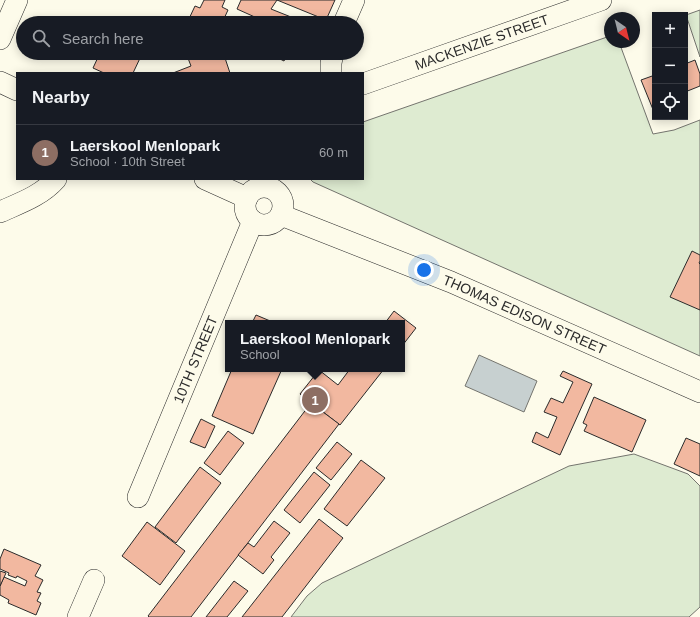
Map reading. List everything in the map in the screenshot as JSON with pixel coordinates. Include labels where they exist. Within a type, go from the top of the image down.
[{"type":"street","points":[[0,39],[17,0]]},
{"type":"street","points":[[347,16],[354,0]]},
{"type":"street","name":"MACKENZIE STREET","points":[[364,84],[600,0]]},
{"type":"street","points":[[331,72],[332,60]]},
{"type":"street","points":[[0,82],[16,90]]},
{"type":"street","points":[[0,212],[33,197],[51,185],[55,180]]},
{"type":"street","points":[[207,180],[247,198]]},
{"type":"street","points":[[274,184],[281,197],[283,209],[277,220],[265,225],[259,224],[253,221],[246,211],[245,205],[247,198],[255,189],[274,184]]},
{"type":"street","name":"THOMAS EDISON STREET","points":[[281,214],[451,282],[700,392]]},
{"type":"street","name":"10TH STREET","points":[[138,497],[253,221]]},
{"type":"street","points":[[78,617],[94,580]]},
{"type":"green space","points":[[700,10],[700,57],[688,21],[688,14]]},
{"type":"green space","points":[[604,38],[604,48],[621,48],[653,134],[674,130],[700,120],[700,356],[311,180],[364,180],[364,122]]},
{"type":"green space","points":[[634,454],[688,474],[700,486],[700,607],[689,617],[291,617],[307,596],[322,583],[569,466]]},
{"type":"shaded area","points":[[479,355],[537,381],[524,412],[465,386]]},
{"type":"building","points":[[204,0],[225,0],[222,7],[228,10],[225,16],[190,16],[195,6],[200,8]]},
{"type":"building","points":[[241,0],[277,0],[271,9],[288,16],[253,16],[237,9]]},
{"type":"building","points":[[277,0],[335,0],[328,16],[316,16]]},
{"type":"building","points":[[97,60],[139,60],[133,72],[102,72],[93,68]]},
{"type":"building","points":[[189,60],[226,60],[230,72],[176,72],[191,66]]},
{"type":"building","points":[[695,60],[700,74],[700,86],[688,91],[688,84],[688,63]]},
{"type":"building","points":[[652,76],[652,107],[641,80]]},
{"type":"building","points":[[692,251],[700,255],[700,310],[670,297]]},
{"type":"building","points":[[394,311],[416,328],[405,342],[405,320],[387,320]]},
{"type":"building","points":[[256,315],[268,320],[254,320]]},
{"type":"building","points":[[563,371],[592,384],[560,455],[532,442],[536,432],[548,438],[557,417],[544,412],[551,398],[563,403],[573,382],[560,376]]},
{"type":"building","points":[[231,372],[281,372],[253,434],[212,416]]},
{"type":"building","points":[[317,372],[322,372],[338,385],[348,372],[382,372],[340,425],[300,394]]},
{"type":"building","points":[[594,397],[646,420],[632,452],[584,431],[587,425],[583,423]]},
{"type":"building","points":[[311,403],[339,424],[191,617],[149,617],[148,616]]},
{"type":"building","points":[[201,419],[215,426],[205,448],[190,442]]},
{"type":"building","points":[[228,431],[244,443],[220,475],[204,463]]},
{"type":"building","points":[[686,438],[700,444],[700,476],[674,464]]},
{"type":"building","points":[[337,442],[352,454],[331,480],[316,468]]},
{"type":"building","points":[[361,460],[385,478],[347,526],[324,509]]},
{"type":"building","points":[[200,467],[221,483],[176,543],[155,527]]},
{"type":"building","points":[[314,472],[330,485],[300,523],[284,510]]},
{"type":"building","points":[[319,519],[343,538],[282,617],[242,617]]},
{"type":"building","points":[[274,521],[290,533],[271,557],[274,560],[263,574],[238,555],[248,543],[254,547]]},
{"type":"building","points":[[147,522],[185,551],[160,585],[122,556]]},
{"type":"building","points":[[4,549],[41,565],[35,576],[43,580],[37,592],[41,593],[37,601],[41,603],[36,615],[8,603],[9,600],[0,595],[0,586],[4,577],[25,586],[27,581],[17,576],[16,578],[8,575],[9,573],[0,569],[0,559]]},
{"type":"building","points":[[0,571],[6,573],[0,586]]},
{"type":"building","points":[[234,581],[248,591],[227,617],[206,617]]},
{"type":"place","name":"Laerskool Menlopark","points":[[315,400]]}]
